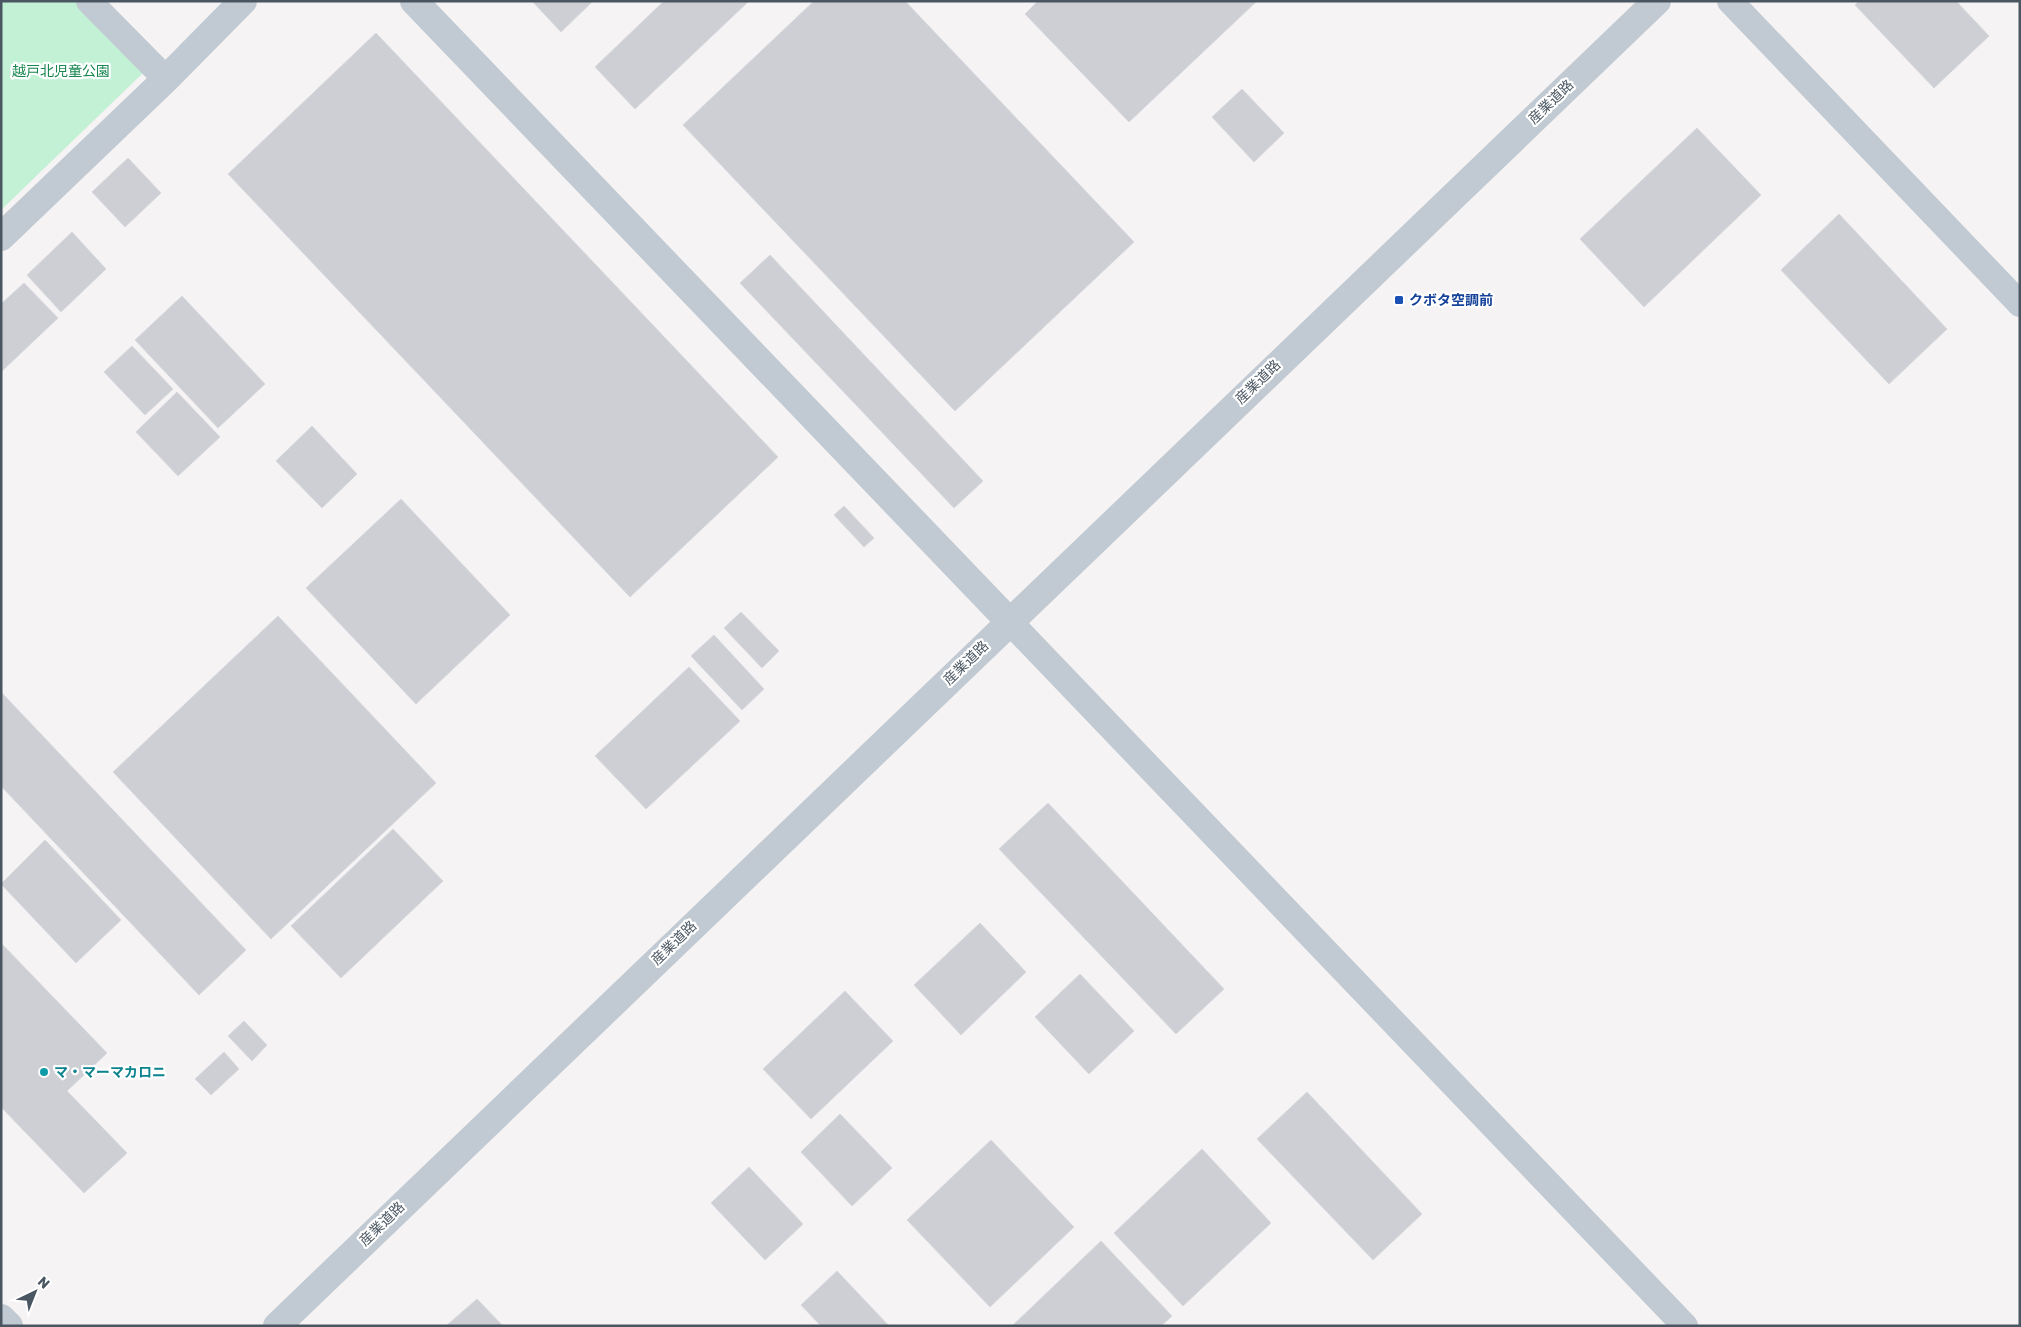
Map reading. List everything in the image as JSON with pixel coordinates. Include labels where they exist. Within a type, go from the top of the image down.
[{"type":"street","points":[[89,1],[166,79]]},
{"type":"street","points":[[1,237],[166,79],[243,1]]},
{"type":"street","points":[[414,1],[1685,1326]]},
{"type":"street","name":"産業道路","points":[[277,1326],[1009,621],[1657,1]]},
{"type":"street","points":[[1730,1],[2020,304]]},
{"type":"street","points":[[1,1318],[9,1326]]},
{"type":"green space","name":"越戸北児童公園","points":[[1,1],[78,1],[144,72],[1,210]]},
{"type":"building","points":[[532,1],[593,1],[561,32]]},
{"type":"building","points":[[664,1],[749,1],[635,109],[595,67]]},
{"type":"building","points":[[814,1],[905,1],[1134,242],[955,411],[683,125]]},
{"type":"building","points":[[1038,1],[1257,1],[1129,122],[1025,14]]},
{"type":"building","points":[[1859,1],[1956,1],[1989,36],[1934,88],[1855,5]]},
{"type":"building","points":[[376,33],[778,457],[630,597],[228,174]]},
{"type":"building","points":[[1242,89],[1284,133],[1254,162],[1212,117]]},
{"type":"building","points":[[1697,128],[1761,195],[1644,307],[1580,239]]},
{"type":"building","points":[[128,158],[161,193],[125,227],[92,192]]},
{"type":"building","points":[[1839,214],[1947,329],[1889,384],[1781,270]]},
{"type":"building","points":[[72,232],[106,269],[61,312],[27,275]]},
{"type":"building","points":[[770,255],[983,481],[954,508],[740,283]]},
{"type":"building","points":[[24,283],[58,318],[1,372],[1,304]]},
{"type":"building","points":[[182,296],[265,384],[218,428],[135,340]]},
{"type":"building","points":[[132,346],[173,389],[145,415],[104,372]]},
{"type":"building","points":[[177,392],[220,437],[178,476],[136,432]]},
{"type":"building","points":[[312,426],[357,474],[322,508],[276,461]]},
{"type":"building","points":[[401,499],[510,615],[416,704],[306,588]]},
{"type":"building","points":[[844,506],[874,538],[864,547],[834,515]]},
{"type":"building","points":[[741,612],[779,651],[762,668],[724,628]]},
{"type":"building","points":[[278,616],[436,783],[271,939],[113,772]]},
{"type":"building","points":[[714,635],[764,689],[742,710],[691,656]]},
{"type":"building","points":[[689,667],[740,721],[646,809],[595,756]]},
{"type":"building","points":[[1,692],[246,950],[199,995],[1,786]]},
{"type":"building","points":[[1048,803],[1224,989],[1176,1034],[999,849]]},
{"type":"building","points":[[393,829],[443,881],[341,978],[291,926]]},
{"type":"building","points":[[45,840],[121,920],[76,963],[1,884]]},
{"type":"building","points":[[980,923],[1026,972],[961,1035],[914,985]]},
{"type":"building","name":"マ・マーマカロニ","points":[[1,943],[107,1053],[67,1091],[127,1153],[84,1193],[1,1107]]},
{"type":"building","points":[[1080,974],[1134,1031],[1089,1074],[1035,1017]]},
{"type":"building","points":[[845,991],[893,1041],[811,1119],[763,1069]]},
{"type":"building","points":[[244,1021],[267,1045],[252,1061],[228,1036]]},
{"type":"building","points":[[224,1052],[239,1069],[211,1095],[195,1079]]},
{"type":"building","points":[[1307,1092],[1422,1214],[1373,1260],[1257,1139]]},
{"type":"building","points":[[840,1114],[892,1168],[852,1206],[801,1152]]},
{"type":"building","points":[[991,1140],[1074,1227],[990,1307],[907,1220]]},
{"type":"building","points":[[1202,1149],[1271,1223],[1183,1306],[1114,1233]]},
{"type":"building","points":[[749,1167],[803,1224],[765,1260],[711,1203]]},
{"type":"building","points":[[1101,1241],[1172,1316],[1161,1326],[1012,1326]]},
{"type":"building","points":[[837,1271],[889,1326],[821,1326],[801,1305]]},
{"type":"building","points":[[477,1299],[503,1326],[446,1326]]},
{"type":"place","name":"クボタ空調前","points":[[1399,300]]},
{"type":"place","name":"マ・マーマカロニ","points":[[44,1072]]}]
